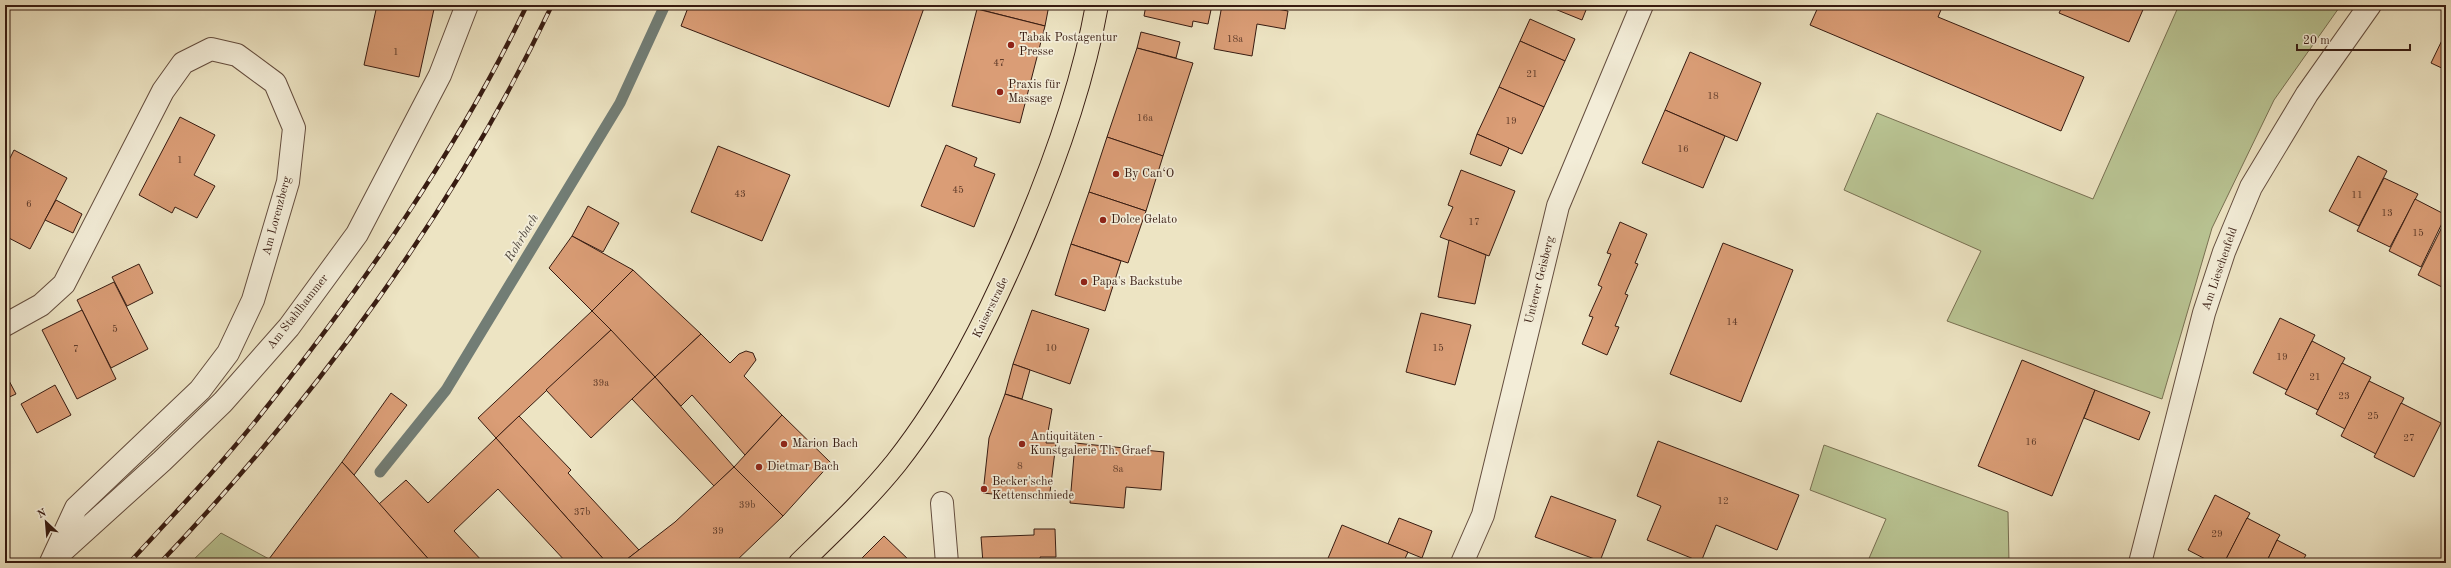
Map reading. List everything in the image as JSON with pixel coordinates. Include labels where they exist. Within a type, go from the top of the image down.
[{"type":"main road","name":"Kaiserstraße","points":[[800,563],[846,518],[895,464],[967,358],[1001,290],[1049,175],[1072,106],[1098,5]]},
{"type":"street","name":"Am Stahlhammer","points":[[50,562],[162,461],[223,402],[289,327],[357,234],[440,75],[467,5]]},
{"type":"street","name":"Unterer Geisberg","points":[[1462,563],[1483,514],[1558,206],[1642,5]]},
{"type":"street","name":"Am Lieschenfeld","points":[[2140,563],[2202,320],[2224,252],[2251,187],[2307,94],[2370,5]]},
{"type":"street","name":"Am Lorenzberg","points":[[5,325],[41,305],[64,284],[163,91],[183,63],[211,49],[237,55],[275,82],[294,128],[288,182],[253,300],[228,353],[200,390],[76,508],[50,562]]},
{"type":"street","points":[[942,503],[947,563]]},
{"type":"green space","points":[[2179,5],[2341,5],[2274,100],[2212,228],[2162,399],[1947,321],[1981,251],[1844,190],[1877,113],[2093,199]]},
{"type":"green space","points":[[1824,445],[2008,512],[2009,563],[1867,563],[1886,519],[1810,490]]},
{"type":"green space","points":[[221,533],[269,559],[266,563],[190,563]]},
{"type":"building","points":[[377,5],[418,5],[434,9],[419,77],[364,65]]},
{"type":"building","points":[[689,5],[925,5],[889,107],[681,26]]},
{"type":"building","points":[[962,5],[1049,5],[1045,26]]},
{"type":"building","points":[[1146,5],[1212,5],[1208,24],[1193,21],[1192,27],[1144,16]]},
{"type":"building","points":[[1222,5],[1266,5],[1266,7],[1288,11],[1285,29],[1257,24],[1252,56],[1214,49]]},
{"type":"building","points":[[1545,5],[1588,5],[1582,20]]},
{"type":"building","points":[[1819,5],[1943,5],[1938,17],[2084,77],[2061,131],[1810,25]]},
{"type":"building","points":[[2063,5],[2145,5],[2129,42],[2059,13]]},
{"type":"building","points":[[977,9],[1045,26],[1020,123],[952,106]]},
{"type":"building","points":[[1530,19],[1575,39],[1565,61],[1520,41]]},
{"type":"building","points":[[1141,32],[1180,42],[1176,58],[1137,48]]},
{"type":"building","points":[[2446,32],[2446,70],[2431,63]]},
{"type":"building","points":[[1520,41],[1565,61],[1544,107],[1499,87]]},
{"type":"building","points":[[1137,48],[1193,63],[1163,156],[1107,137]]},
{"type":"building","points":[[1690,52],[1761,83],[1737,141],[1665,110]]},
{"type":"building","points":[[1499,87],[1544,107],[1522,154],[1477,134]]},
{"type":"building","points":[[1665,110],[1725,136],[1703,188],[1642,163]]},
{"type":"building","points":[[180,117],[215,135],[194,175],[215,186],[197,218],[175,207],[172,213],[139,195]]},
{"type":"building","points":[[1477,134],[1509,148],[1501,166],[1470,154]]},
{"type":"building","points":[[1107,137],[1163,156],[1146,211],[1089,192]]},
{"type":"building","points":[[946,145],[977,158],[974,166],[995,174],[974,227],[921,206]]},
{"type":"building","points":[[718,146],[790,175],[762,241],[691,212]]},
{"type":"building","points":[[14,150],[67,178],[30,249],[5,236],[5,168]]},
{"type":"building","points":[[2358,156],[2387,171],[2359,226],[2329,211]]},
{"type":"building","points":[[1461,170],[1515,191],[1489,256],[1440,237],[1453,207],[1448,205]]},
{"type":"building","points":[[2384,178],[2418,194],[2390,247],[2357,231]]},
{"type":"building","points":[[1089,192],[1146,211],[1128,263],[1071,244]]},
{"type":"building","points":[[2415,199],[2446,215],[2421,267],[2389,251]]},
{"type":"building","points":[[56,200],[82,214],[73,233],[45,220]]},
{"type":"building","points":[[588,206],[619,223],[603,252],[572,236]]},
{"type":"building","points":[[2446,219],[2446,289],[2418,275]]},
{"type":"building","points":[[1620,222],[1647,234],[1635,263],[1638,264],[1625,294],[1628,295],[1615,326],[1619,327],[1607,355],[1582,344],[1593,317],[1589,316],[1602,287],[1598,285],[1611,254],[1607,253]]},
{"type":"building","points":[[572,236],[633,270],[592,311],[549,268]]},
{"type":"building","points":[[1449,240],[1486,255],[1475,304],[1438,297]]},
{"type":"building","points":[[1723,243],[1793,270],[1741,402],[1670,374]]},
{"type":"building","points":[[1071,244],[1121,261],[1105,311],[1055,295]]},
{"type":"building","points":[[139,264],[153,293],[127,306],[112,277]]},
{"type":"building","points":[[633,270],[701,334],[655,377],[592,311]]},
{"type":"building","points":[[114,282],[148,349],[111,368],[77,300]]},
{"type":"building","points":[[82,310],[116,379],[77,399],[42,330]]},
{"type":"building","points":[[1032,310],[1089,329],[1070,384],[1013,364]]},
{"type":"building","points":[[592,311],[611,330],[496,438],[478,418]]},
{"type":"building","points":[[1421,313],[1471,325],[1455,385],[1406,372]]},
{"type":"building","points":[[2280,318],[2315,335],[2287,390],[2253,373]]},
{"type":"building","points":[[611,330],[655,377],[591,438],[546,390]]},
{"type":"building","points":[[701,334],[730,363],[739,354],[746,351],[753,353],[756,360],[744,376],[782,415],[745,455],[692,395],[681,406],[655,377]]},
{"type":"building","points":[[2312,341],[2345,358],[2318,410],[2285,394]]},
{"type":"building","points":[[2022,360],[2095,390],[2052,496],[1978,466]]},
{"type":"building","points":[[2342,363],[2371,377],[2345,429],[2316,414]]},
{"type":"building","points":[[1013,364],[1030,370],[1022,399],[1005,394]]},
{"type":"building","points":[[5,373],[16,394],[5,399]]},
{"type":"building","points":[[655,377],[734,467],[714,486],[632,399]]},
{"type":"building","points":[[2369,381],[2404,398],[2376,454],[2341,436]]},
{"type":"building","points":[[55,385],[71,415],[37,433],[21,404]]},
{"type":"building","points":[[2095,390],[2150,412],[2139,440],[2084,418]]},
{"type":"building","points":[[391,393],[407,405],[354,475],[342,462]]},
{"type":"building","points":[[1005,394],[1052,409],[1046,443],[1056,443],[1049,500],[983,493],[989,438]]},
{"type":"building","points":[[2401,403],[2441,423],[2414,477],[2374,457]]},
{"type":"building","points":[[782,415],[831,463],[783,516],[734,467]]},
{"type":"building","points":[[519,416],[571,470],[568,473],[639,550],[622,563],[607,563],[496,438]]},
{"type":"building","points":[[496,438],[607,563],[567,563],[498,489],[454,531],[484,563],[432,563],[379,504],[406,480],[428,503]]},
{"type":"building","points":[[1658,441],[1799,495],[1777,550],[1716,525],[1701,562],[1647,540],[1661,506],[1637,496]]},
{"type":"building","points":[[1075,443],[1164,452],[1161,490],[1126,487],[1124,508],[1070,503]]},
{"type":"building","points":[[342,462],[432,563],[278,563],[269,559]]},
{"type":"building","points":[[734,467],[783,516],[734,563],[622,563],[675,522]]},
{"type":"building","points":[[2215,495],[2250,513],[2224,563],[2213,563],[2188,550]]},
{"type":"building","points":[[1551,496],[1616,520],[1600,561],[1535,537]]},
{"type":"building","points":[[1399,518],[1432,531],[1422,558],[1388,544]]},
{"type":"building","points":[[2247,518],[2280,535],[2266,563],[2224,563]]},
{"type":"building","points":[[1342,525],[1408,552],[1403,563],[1326,563]]},
{"type":"building","points":[[1034,529],[1055,529],[1056,557],[1040,557],[1041,563],[983,563],[981,537],[1034,535]]},
{"type":"building","points":[[884,536],[912,563],[857,563]]},
{"type":"building","points":[[2277,540],[2306,555],[2301,563],[2266,563]]},
{"type":"building","points":[[2304,558],[2313,563],[2301,563]]},
{"type":"waterway","name":"Rohrbach","points":[[380,472],[446,390],[620,103],[665,5]]},
{"type":"railway","points":[[129,563],[197,489],[246,432],[300,365],[372,267],[439,165],[500,59],[527,5]]},
{"type":"railway","points":[[160,563],[217,501],[273,436],[326,369],[378,299],[426,228],[472,155],[514,81],[552,5]]},
{"type":"place","name":"Tabak Postagentur Presse","points":[[1011,45]]},
{"type":"place","name":"Praxis für Massage","points":[[1000,92]]},
{"type":"place","name":"By Can‘O","points":[[1116,174]]},
{"type":"place","name":"Dolce Gelato","points":[[1103,220]]},
{"type":"place","name":"Papa's Backstube","points":[[1084,282]]},
{"type":"place","name":"Marion Bach","points":[[784,444]]},
{"type":"place","name":"Antiquitäten - Kunstgalerie Th. Graef","points":[[1022,444]]},
{"type":"place","name":"Dietmar Bach","points":[[759,467]]},
{"type":"place","name":"Becker'sche Kettenschmiede","points":[[984,489]]}]
